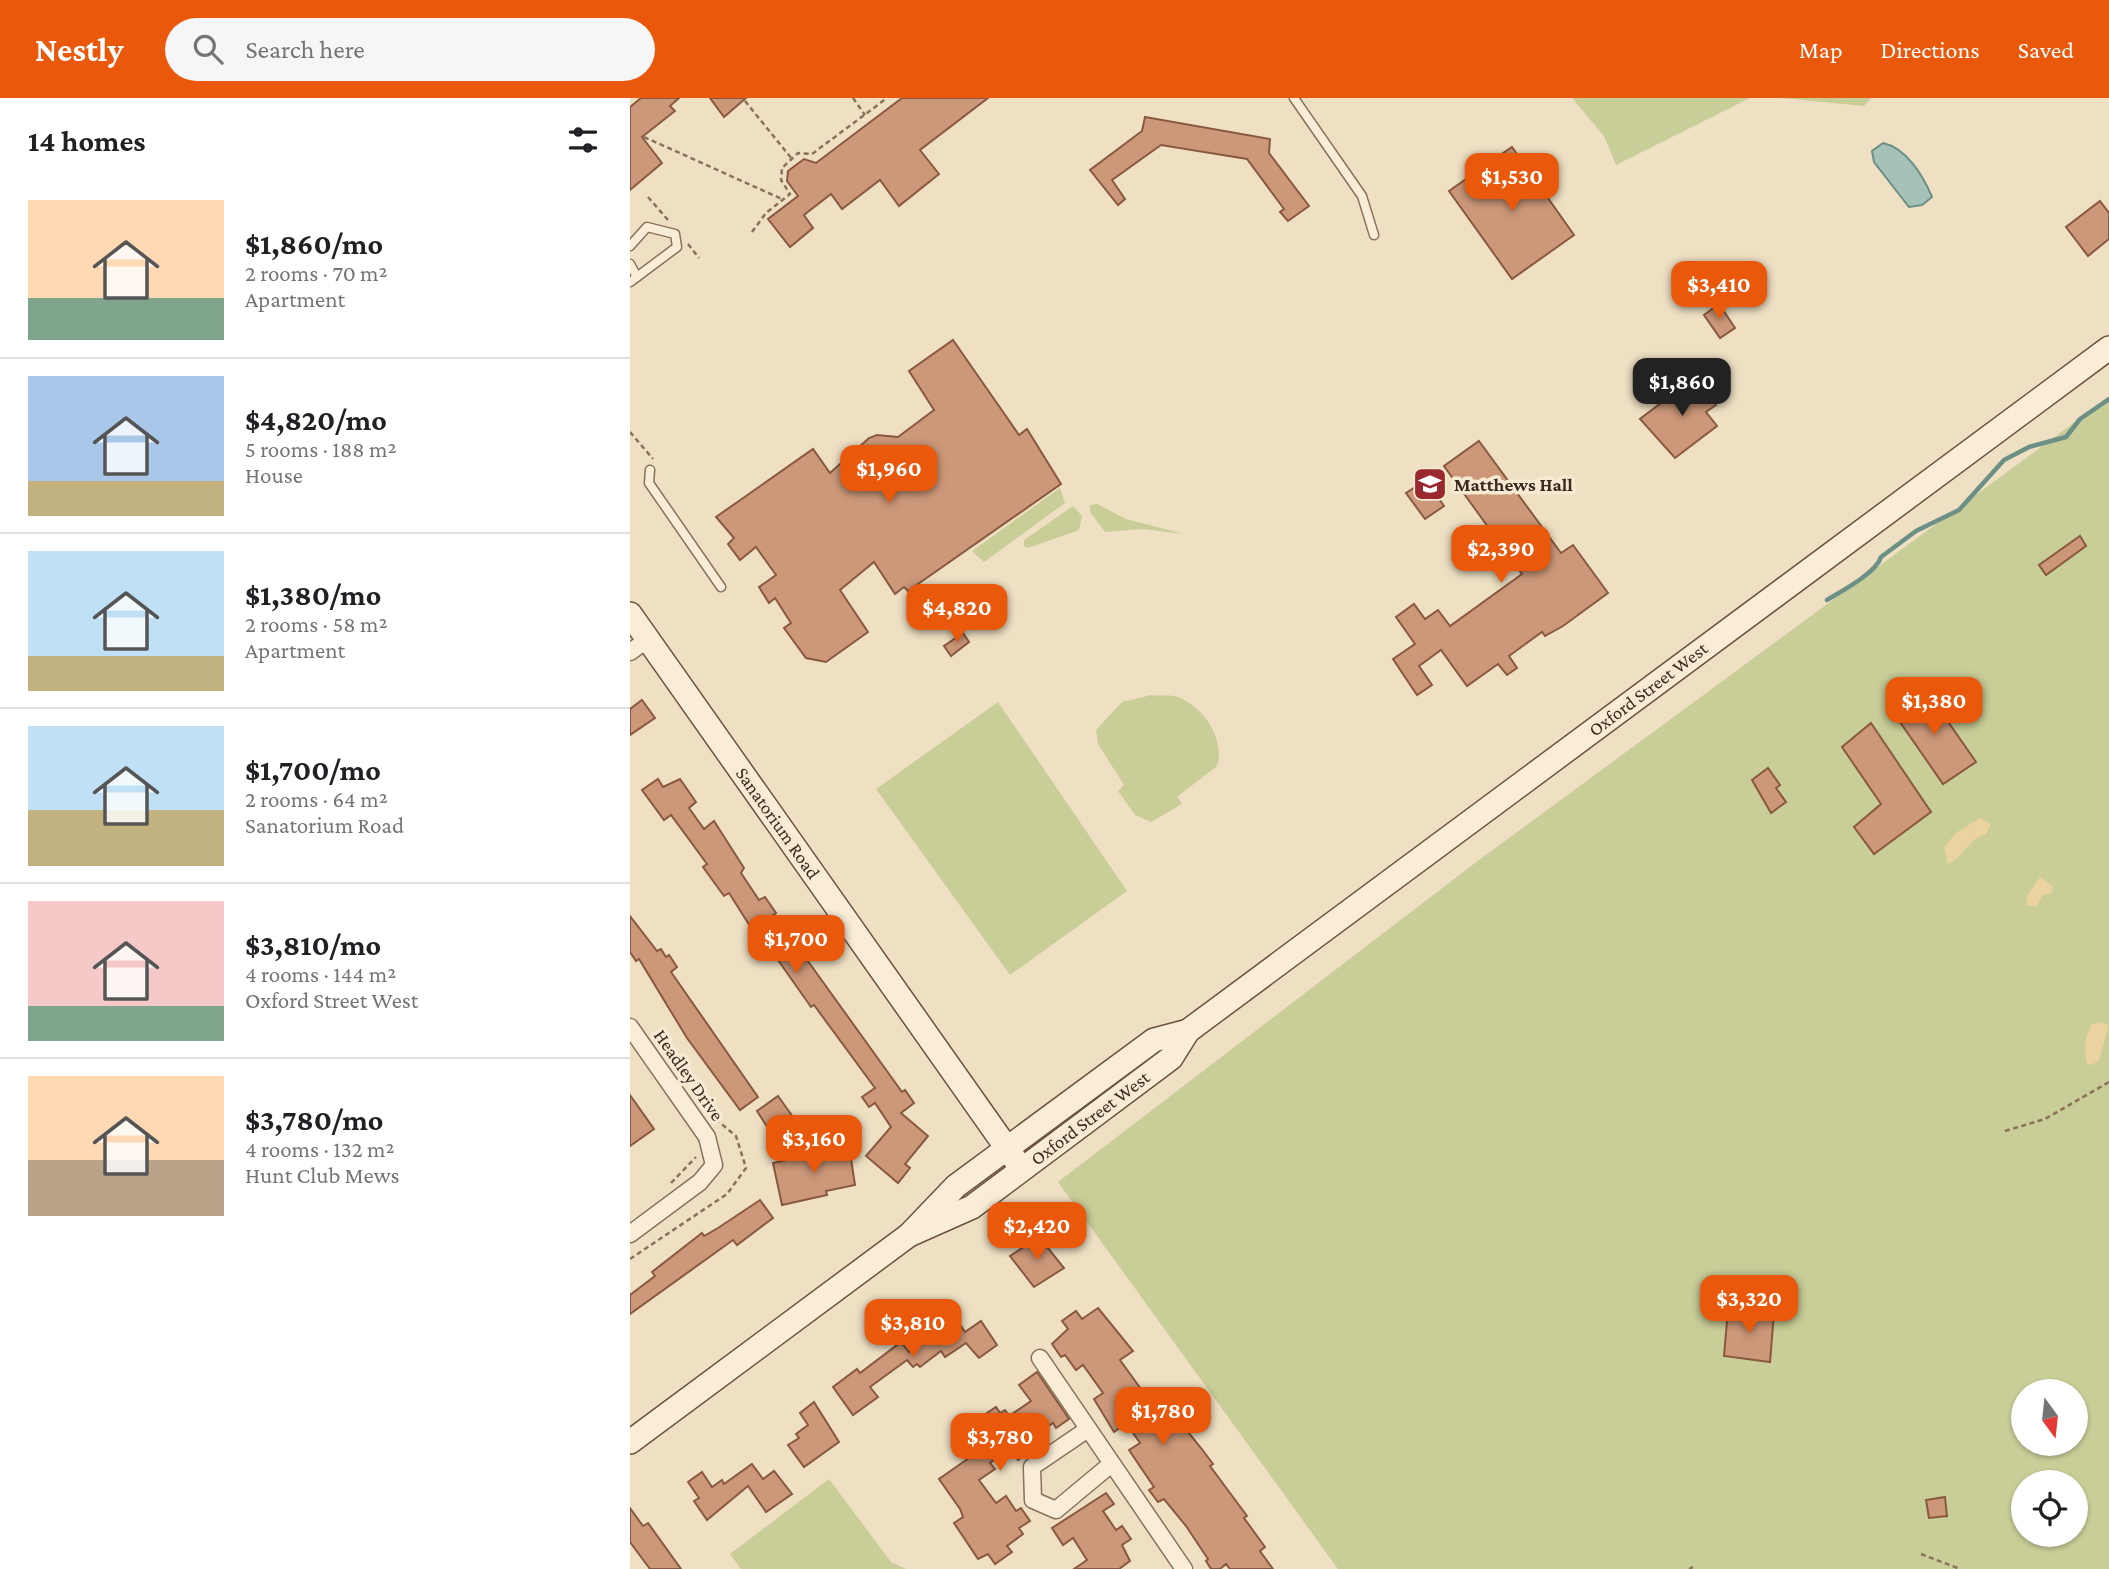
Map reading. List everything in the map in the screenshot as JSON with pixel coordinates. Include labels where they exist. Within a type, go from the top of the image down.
[{"type":"main road","name":"Oxford Street West","points":[[909,1236],[972,1207],[1171,1058],[1188,1031],[2109,348]]},
{"type":"main road","name":"Sanatorium Road","points":[[630,614],[639,645],[1022,1169]]},
{"type":"main road","name":"Oxford Street West","points":[[630,1442],[909,1236],[956,1186],[1007,1148],[1154,1040],[1188,1031]]},
{"type":"street","name":"Headley Drive","points":[[630,1027],[707,1137],[714,1165],[700,1182],[630,1234]]},
{"type":"street","points":[[1040,1358],[1110,1465],[1184,1569]]},
{"type":"street","points":[[1088,1429],[1032,1467],[1033,1500],[1056,1510],[1110,1465]]},
{"type":"lane","points":[[1294,98],[1362,196],[1374,235]]},
{"type":"lane","points":[[630,246],[647,227],[675,234],[677,247],[634,279],[630,264]]},
{"type":"lane","points":[[650,470],[649,483],[721,587]]},
{"type":"path","points":[[853,98],[865,115]]},
{"type":"path","points":[[752,232],[766,213],[790,194],[781,180],[782,168],[798,153],[812,154],[887,98]]},
{"type":"path","points":[[745,101],[792,159]]},
{"type":"path","points":[[644,137],[782,199]]},
{"type":"path","points":[[630,432],[658,464]]},
{"type":"path","points":[[2006,1131],[2045,1119],[2109,1082]]},
{"type":"path","points":[[666,1188],[699,1154]]},
{"type":"path","points":[[1921,1554],[1960,1569]]},
{"type":"green space","points":[[1572,98],[1750,98],[1616,165],[1604,136]]},
{"type":"green space","points":[[1781,98],[1872,98],[1864,106]]},
{"type":"green space","points":[[2109,397],[2109,1569],[1338,1569],[1058,1182],[1475,863]]},
{"type":"green space","points":[[1060,488],[1065,503],[984,562],[972,551]]},
{"type":"green space","points":[[1097,504],[1126,519],[1184,534],[1143,529],[1105,532],[1090,512],[1090,505]]},
{"type":"green space","points":[[1073,506],[1082,516],[1079,530],[1028,548],[1024,546],[1024,540]]},
{"type":"green space","points":[[1151,695],[1174,696],[1193,706],[1209,723],[1218,744],[1219,755],[1217,766],[1177,797],[1182,804],[1151,822],[1135,815],[1118,791],[1124,785],[1098,744],[1096,730],[1122,702]]},
{"type":"green space","points":[[998,702],[1127,891],[1010,975],[876,789]]},
{"type":"green space","points":[[829,1479],[891,1562],[906,1569],[741,1569],[730,1554]]},
{"type":"sand","points":[[1980,818],[1991,824],[1986,834],[1980,836],[1948,864],[1944,847],[1957,832]]},
{"type":"sand","points":[[2040,877],[2053,886],[2052,893],[2043,895],[2036,907],[2026,905],[2027,896]]},
{"type":"sand","points":[[2092,1024],[2107,1024],[2108,1028],[2099,1060],[2092,1065],[2087,1064],[2087,1034]]},
{"type":"water","points":[[1883,143],[1899,150],[1919,172],[1932,197],[1922,205],[1909,207],[1874,162],[1872,151]]},
{"type":"building","points":[[641,98],[679,98],[670,106],[675,111],[642,137],[662,163],[630,190],[630,107]]},
{"type":"building","points":[[710,98],[746,98],[724,117]]},
{"type":"building","points":[[902,98],[988,98],[920,150],[939,174],[899,206],[880,180],[842,209],[831,194],[804,215],[813,228],[790,247],[768,219],[798,196],[787,181],[788,171],[804,159],[816,163]]},
{"type":"building","points":[[1145,117],[1270,139],[1269,153],[1309,206],[1288,221],[1280,212],[1284,209],[1247,159],[1161,145],[1112,180],[1125,199],[1118,205],[1090,170],[1142,131]]},
{"type":"building","points":[[1512,147],[1574,235],[1512,279],[1449,191]]},
{"type":"building","points":[[2100,201],[2109,213],[2109,239],[2088,256],[2066,227]]},
{"type":"building","points":[[1719,304],[1735,328],[1720,338],[1704,315]]},
{"type":"building","points":[[953,340],[1019,435],[1027,429],[1061,484],[908,591],[904,587],[895,594],[874,562],[840,590],[868,632],[826,662],[806,658],[784,628],[791,623],[775,598],[769,603],[759,587],[776,575],[756,547],[740,560],[728,544],[734,538],[716,517],[813,449],[830,473],[869,438],[877,435],[898,437],[934,410],[909,371]]},
{"type":"building","points":[[1695,377],[1716,405],[1706,412],[1717,426],[1675,458],[1640,419]]},
{"type":"building","points":[[1479,441],[1561,553],[1573,545],[1608,593],[1563,626],[1545,636],[1542,632],[1509,656],[1517,668],[1507,675],[1498,664],[1467,686],[1441,650],[1419,666],[1432,685],[1417,695],[1393,659],[1415,644],[1396,617],[1414,604],[1425,619],[1438,610],[1450,626],[1522,574],[1444,466]]},
{"type":"building","points":[[1426,480],[1444,506],[1425,519],[1406,493]]},
{"type":"building","points":[[2080,536],[2086,546],[2046,575],[2039,565]]},
{"type":"building","points":[[963,633],[969,642],[951,656],[944,646]]},
{"type":"building","points":[[1926,690],[1976,762],[1943,784],[1893,712]]},
{"type":"building","points":[[642,700],[655,718],[630,735],[630,709]]},
{"type":"building","points":[[1871,723],[1931,812],[1874,854],[1854,827],[1881,804],[1842,747]]},
{"type":"building","points":[[1768,768],[1780,785],[1776,788],[1786,802],[1771,813],[1752,780]]},
{"type":"building","points":[[658,779],[663,787],[680,779],[696,802],[689,808],[704,829],[714,821],[744,868],[741,873],[759,900],[765,897],[776,913],[772,916],[802,959],[805,957],[902,1092],[905,1090],[914,1103],[901,1113],[928,1136],[905,1164],[910,1168],[898,1183],[866,1156],[891,1127],[875,1103],[869,1107],[862,1097],[875,1088],[814,1005],[811,1007],[773,953],[769,956],[729,893],[724,896],[703,867],[707,864],[671,815],[664,820],[642,790]]},
{"type":"building","points":[[630,916],[657,951],[661,949],[666,957],[669,955],[677,967],[671,972],[758,1097],[740,1110],[687,1038],[639,959],[636,961],[630,952]]},
{"type":"building","points":[[630,1095],[654,1129],[630,1146]]},
{"type":"building","points":[[778,1096],[808,1138],[791,1151],[778,1133],[773,1136],[757,1111]]},
{"type":"building","points":[[845,1148],[846,1152],[850,1152],[855,1185],[826,1191],[827,1195],[782,1205],[773,1163]]},
{"type":"building","points":[[760,1200],[773,1218],[737,1245],[733,1240],[630,1314],[630,1295],[655,1276],[652,1272],[702,1233],[704,1236]]},
{"type":"building","points":[[1039,1237],[1064,1268],[1034,1287],[1010,1256]]},
{"type":"building","points":[[1098,1308],[1133,1351],[1120,1360],[1146,1396],[1152,1392],[1180,1430],[1184,1427],[1213,1464],[1210,1466],[1247,1516],[1244,1518],[1265,1547],[1260,1551],[1273,1569],[1230,1569],[1226,1564],[1220,1569],[1211,1569],[1206,1561],[1208,1559],[1186,1526],[1164,1499],[1158,1502],[1149,1490],[1154,1487],[1129,1450],[1140,1443],[1126,1423],[1114,1432],[1094,1399],[1103,1393],[1083,1365],[1076,1370],[1065,1355],[1061,1357],[1052,1344],[1068,1329],[1062,1321],[1076,1311],[1082,1319]]},
{"type":"building","points":[[1728,1309],[1774,1313],[1770,1362],[1724,1356]]},
{"type":"building","points":[[953,1314],[965,1332],[981,1321],[997,1345],[979,1358],[966,1343],[945,1357],[941,1351],[920,1367],[917,1364],[913,1367],[907,1360],[870,1387],[878,1397],[853,1415],[833,1387],[857,1369],[860,1373],[901,1342],[909,1352],[931,1335],[926,1328],[930,1323]]},
{"type":"building","points":[[1037,1372],[1069,1419],[1056,1428],[1053,1423],[1026,1442],[1032,1451],[1018,1460],[1010,1449],[990,1463],[995,1469],[979,1480],[996,1503],[1006,1496],[1016,1511],[1021,1508],[1030,1521],[1019,1528],[1023,1534],[1007,1546],[1012,1552],[995,1564],[988,1554],[978,1559],[954,1523],[963,1517],[939,1479],[999,1437],[984,1415],[996,1407],[1000,1413],[1005,1410],[1009,1416],[1031,1401],[1019,1385]]},
{"type":"building","points":[[814,1402],[839,1442],[804,1467],[788,1445],[799,1438],[796,1434],[808,1425],[800,1413]]},
{"type":"building","points":[[752,1464],[763,1479],[774,1471],[792,1494],[766,1512],[748,1486],[707,1520],[694,1501],[699,1498],[688,1482],[702,1472],[712,1487],[722,1480],[724,1484]]},
{"type":"building","points":[[1106,1493],[1114,1504],[1103,1511],[1116,1530],[1122,1526],[1131,1539],[1122,1545],[1130,1561],[1119,1569],[1074,1569],[1087,1560],[1073,1538],[1063,1545],[1052,1528]]},
{"type":"building","points":[[1945,1497],[1947,1516],[1929,1518],[1926,1500]]},
{"type":"building","points":[[630,1508],[643,1526],[648,1523],[681,1569],[650,1569],[630,1542]]},
{"type":"waterway","points":[[1827,600],[1866,575],[1881,557],[1916,531],[1959,510],[2004,460],[2029,447],[2066,437],[2080,419],[2109,399]]},
{"type":"place","name":"Matthews Hall","points":[[1430,484]]}]
